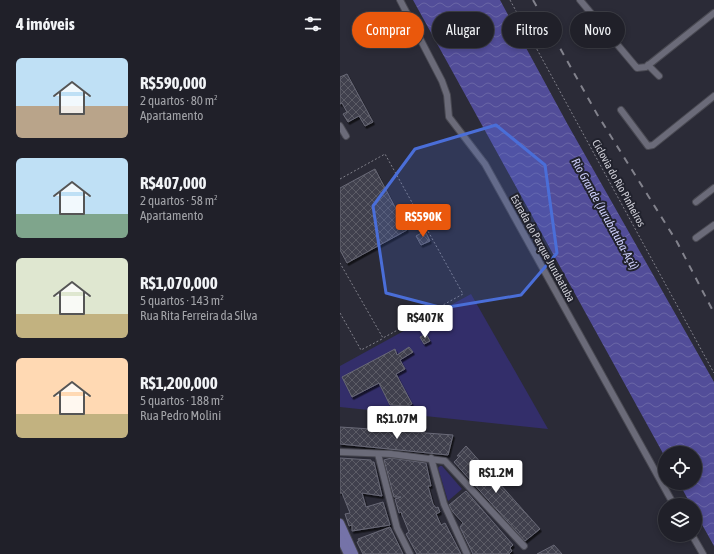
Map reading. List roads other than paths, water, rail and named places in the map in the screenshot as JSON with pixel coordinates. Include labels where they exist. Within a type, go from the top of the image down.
[{"type":"main road","points":[[340,523],[354,554]]},
{"type":"main road","points":[[340,537],[348,554]]},
{"type":"street","name":"Estrada do Parque Jurubatuba","points":[[400,0],[442,81],[447,95],[449,117],[485,164],[670,498]]},
{"type":"street","points":[[580,0],[637,68],[648,65],[714,13]]},
{"type":"street","points":[[648,65],[659,76]]},
{"type":"street","points":[[621,110],[648,146],[653,145],[714,96]]},
{"type":"street","points":[[340,126],[346,136]]},
{"type":"street","points":[[696,202],[714,188]]},
{"type":"street","points":[[696,238],[714,225]]},
{"type":"street","points":[[340,452],[432,458],[444,461],[524,546]]},
{"type":"street","points":[[378,454],[397,528],[410,554]]},
{"type":"street","points":[[432,458],[444,504],[468,554]]},
{"type":"street","points":[[696,542],[703,554]]},
{"type":"water","name":"Rio Grande (Jurubatuba-Açú)","points":[[413,0],[500,0],[507,12],[502,12],[502,48],[526,48],[568,125],[714,382],[714,546],[702,525],[702,498],[687,498],[683,490],[702,490],[702,446],[659,446],[439,48],[494,48],[494,12],[432,12],[432,34],[424,20],[424,12],[420,12]]},
{"type":"railway","points":[[533,0],[597,114],[677,242],[714,313]]}]
